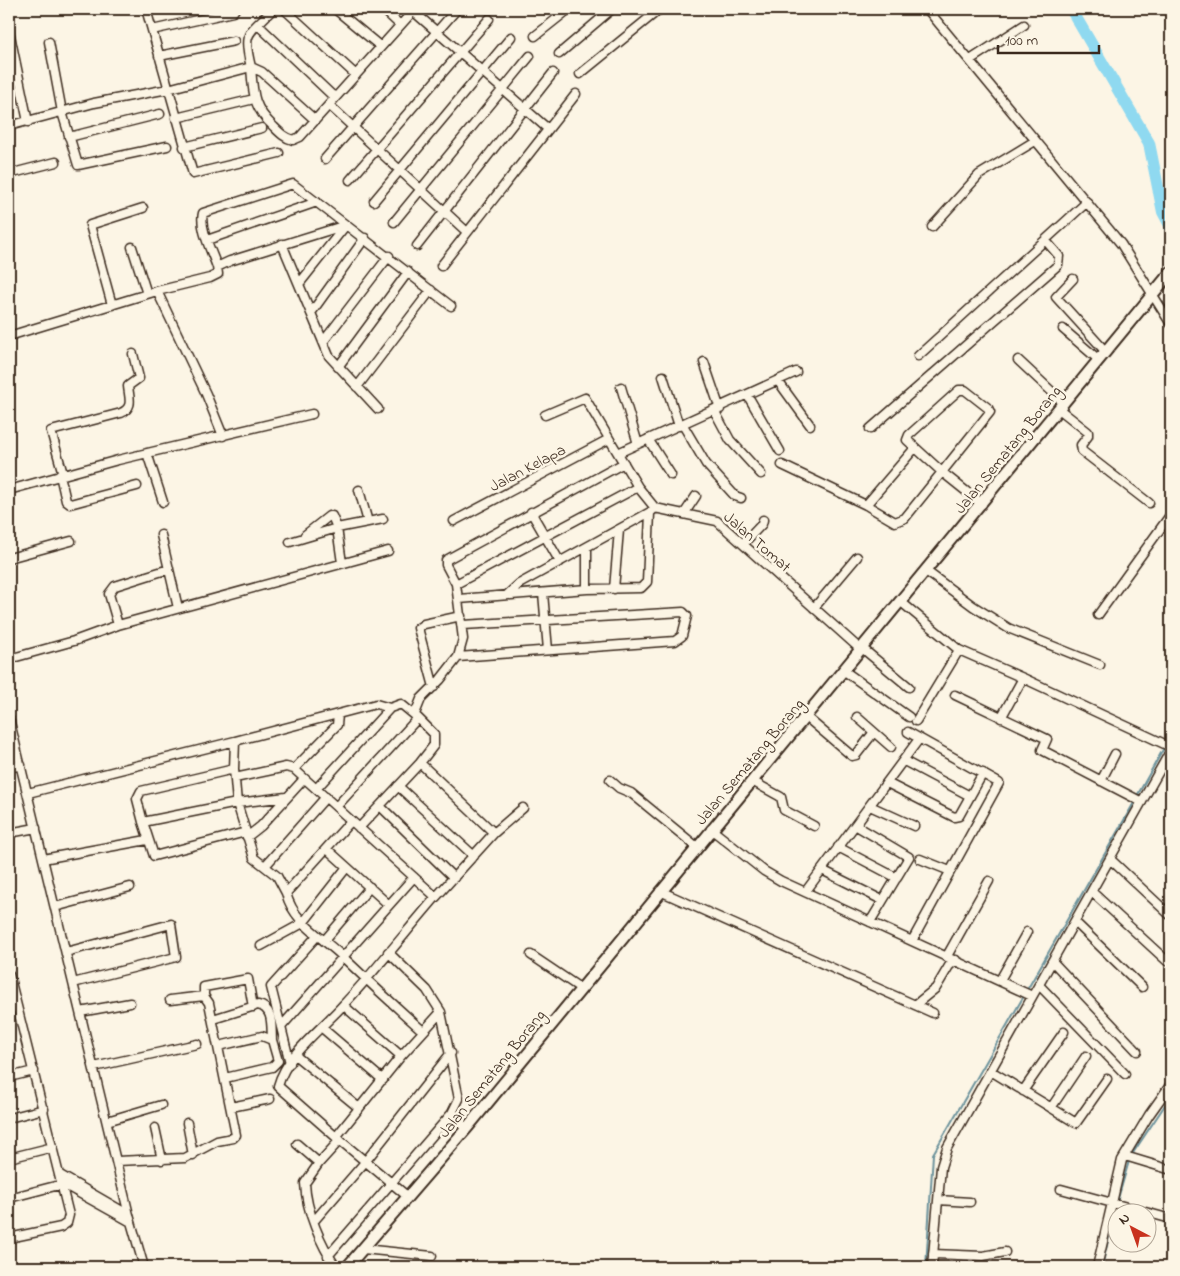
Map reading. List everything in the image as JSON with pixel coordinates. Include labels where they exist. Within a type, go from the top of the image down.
[{"type":"street","points":[[146,9],[191,173],[194,175],[279,154]]},
{"type":"street","points":[[152,30],[233,12],[235,9]]},
{"type":"street","points":[[272,9],[246,38],[253,93],[260,115],[279,132],[293,140],[300,137],[414,10],[548,129]]},
{"type":"street","points":[[284,9],[356,75]]},
{"type":"street","points":[[335,9],[381,47]]},
{"type":"street","points":[[383,9],[400,25]]},
{"type":"street","points":[[325,159],[457,9]]},
{"type":"street","points":[[535,36],[569,9]]},
{"type":"street","points":[[559,54],[612,9]]},
{"type":"street","points":[[580,74],[650,12],[660,9]]},
{"type":"street","points":[[927,9],[1126,251],[1171,324]]},
{"type":"street","points":[[350,180],[489,19]]},
{"type":"street","points":[[258,25],[335,98]]},
{"type":"street","points":[[970,60],[1024,25]]},
{"type":"street","points":[[9,27],[28,122]]},
{"type":"street","points":[[374,201],[511,37]]},
{"type":"street","points":[[159,56],[234,41]]},
{"type":"street","points":[[48,42],[62,112],[76,162],[81,166],[167,146]]},
{"type":"street","points":[[394,222],[530,56]]},
{"type":"street","points":[[9,126],[94,103],[168,89],[251,67],[262,72],[315,120]]},
{"type":"street","points":[[417,246],[553,73]]},
{"type":"street","points":[[441,266],[576,94]]},
{"type":"street","points":[[176,118],[250,100]]},
{"type":"street","points":[[329,105],[467,232]]},
{"type":"street","points":[[69,137],[160,114]]},
{"type":"street","points":[[184,147],[262,128]]},
{"type":"street","points":[[932,227],[983,172],[1035,140]]},
{"type":"street","points":[[9,174],[56,162]]},
{"type":"street","points":[[9,336],[157,291],[210,278],[218,274],[202,218],[205,211],[290,184],[296,185],[452,306]]},
{"type":"street","points":[[207,240],[317,202]]},
{"type":"street","points":[[918,356],[1087,202]]},
{"type":"street","points":[[112,305],[90,225],[144,208]]},
{"type":"street","points":[[217,267],[282,244],[346,225]]},
{"type":"street","points":[[299,284],[346,225]]},
{"type":"street","points":[[311,313],[365,238]]},
{"type":"street","points":[[870,429],[1058,265],[1059,256],[1046,241]]},
{"type":"street","points":[[282,244],[329,356],[378,409]]},
{"type":"street","points":[[132,247],[147,294]]},
{"type":"street","points":[[323,342],[389,256]]},
{"type":"street","points":[[338,367],[408,272]]},
{"type":"street","name":"Jalan Sematang Borang","points":[[347,1267],[405,1194],[660,891],[692,842],[711,829],[752,781],[1153,297],[1169,275]]},
{"type":"street","points":[[1073,279],[1056,297],[1106,352]]},
{"type":"street","points":[[357,387],[431,290]]},
{"type":"street","points":[[157,291],[206,394],[223,436]]},
{"type":"street","points":[[1063,329],[1099,360]]},
{"type":"street","points":[[134,354],[139,378],[128,386],[131,405],[129,408],[121,413],[51,431],[62,475],[66,501],[70,504],[137,486]]},
{"type":"street","points":[[1018,360],[1088,432],[1088,436],[1081,446],[1082,451],[1149,503]]},
{"type":"street","points":[[704,362],[717,410],[730,440],[761,474]]},
{"type":"street","points":[[618,453],[748,396],[796,372]]},
{"type":"street","points":[[664,376],[681,426],[706,464],[735,496],[741,498]]},
{"type":"street","points":[[778,381],[810,425]]},
{"type":"street","points":[[621,388],[638,444]]},
{"type":"street","points":[[782,465],[866,505],[895,522],[900,522],[942,472],[990,412],[988,408],[965,390],[959,390],[909,435],[908,442],[914,449],[942,472],[982,504]]},
{"type":"street","points":[[748,396],[780,451]]},
{"type":"street","points":[[459,599],[588,589],[641,588],[647,582],[652,510],[585,398],[545,415]]},
{"type":"street","points":[[9,490],[147,453],[312,414]]},
{"type":"street","name":"Jalan Kelapa","points":[[456,520],[608,439]]},
{"type":"street","points":[[648,440],[671,474]]},
{"type":"street","points":[[866,505],[914,449]]},
{"type":"street","points":[[147,453],[163,502]]},
{"type":"street","points":[[336,806],[417,716],[421,699],[434,687],[458,657],[463,639],[463,625],[456,584],[446,565],[448,559],[531,512],[624,463]]},
{"type":"street","points":[[456,584],[638,487]]},
{"type":"street","points":[[359,490],[368,522]]},
{"type":"street","points":[[684,514],[696,496]]},
{"type":"street","points":[[507,595],[513,588],[652,510]]},
{"type":"street","name":"Jalan Tomat","points":[[652,510],[684,514],[717,522],[861,649],[909,686]]},
{"type":"street","points":[[531,512],[560,562]]},
{"type":"street","points":[[1098,615],[1171,514]]},
{"type":"street","points":[[302,537],[329,516],[333,517],[337,528],[342,563]]},
{"type":"street","points":[[290,542],[337,528],[383,519]]},
{"type":"street","points":[[743,544],[762,524],[763,520]]},
{"type":"street","points":[[614,589],[619,530]]},
{"type":"street","points":[[161,535],[178,608]]},
{"type":"street","points":[[9,558],[71,541]]},
{"type":"street","points":[[587,548],[588,589]]},
{"type":"street","points":[[9,660],[74,641],[118,625],[388,551]]},
{"type":"street","points":[[814,608],[857,557]]},
{"type":"street","points":[[118,625],[109,594],[110,591],[115,586],[169,569]]},
{"type":"street","points":[[926,571],[973,606],[1008,628],[1100,665]]},
{"type":"street","points":[[543,593],[548,650]]},
{"type":"street","points":[[900,601],[959,650],[1168,746],[1092,892],[1039,984],[1028,994],[991,1071],[948,1148],[941,1167],[932,1267]]},
{"type":"street","points":[[458,657],[675,641],[682,636],[687,616],[683,612],[463,625]]},
{"type":"street","points":[[434,687],[418,628],[424,624],[461,616]]},
{"type":"street","points":[[843,670],[913,719],[959,650]]},
{"type":"street","points":[[1001,718],[1023,678]]},
{"type":"street","points":[[955,695],[1047,739],[1042,750],[1139,801]]},
{"type":"street","points":[[28,793],[376,704],[390,708]]},
{"type":"street","points":[[316,788],[390,708],[401,704],[417,716],[434,734],[435,741],[420,763],[359,828]]},
{"type":"street","points":[[294,769],[337,725],[338,714]]},
{"type":"street","points":[[805,716],[852,756],[856,755],[874,732]]},
{"type":"street","points":[[857,716],[892,747]]},
{"type":"street","points":[[9,718],[22,765],[130,1218],[144,1267]]},
{"type":"street","points":[[908,732],[999,783],[912,941]]},
{"type":"street","points":[[806,891],[919,739]]},
{"type":"street","points":[[235,741],[234,770],[237,803],[254,858],[277,876],[290,905],[303,924],[344,957],[365,979],[423,1031]]},
{"type":"street","points":[[1102,781],[1116,754]]},
{"type":"street","points":[[904,761],[970,796]]},
{"type":"street","points":[[420,763],[494,833]]},
{"type":"street","points":[[9,768],[22,765]]},
{"type":"street","points":[[235,778],[286,767],[294,769],[436,897]]},
{"type":"street","points":[[234,770],[141,791],[137,799],[152,854],[158,857],[246,835],[304,778]]},
{"type":"street","points":[[887,783],[954,817],[959,816],[983,773]]},
{"type":"street","points":[[610,780],[618,788],[631,793],[692,842]]},
{"type":"street","points":[[752,781],[781,797],[781,806],[784,810],[814,826]]},
{"type":"street","points":[[398,786],[474,856]]},
{"type":"street","points":[[143,822],[237,803],[286,797]]},
{"type":"street","points":[[265,866],[326,797]]},
{"type":"street","points":[[380,806],[454,878]]},
{"type":"street","points":[[870,806],[914,826]]},
{"type":"street","points":[[405,1194],[365,1162],[278,1086],[280,1077],[321,1027],[343,1005],[436,897],[494,833],[523,808]]},
{"type":"street","points":[[286,893],[351,821]]},
{"type":"street","points":[[855,825],[909,855],[870,922]]},
{"type":"street","points":[[9,833],[36,828]]},
{"type":"street","points":[[711,829],[764,871],[1028,994]]},
{"type":"street","points":[[43,859],[147,840]]},
{"type":"street","points":[[838,847],[897,878]]},
{"type":"street","points":[[327,849],[389,905]]},
{"type":"street","points":[[920,859],[950,871]]},
{"type":"street","points":[[1110,859],[1171,916]]},
{"type":"street","points":[[261,946],[303,924],[347,867]]},
{"type":"street","points":[[822,870],[882,900]]},
{"type":"street","points":[[281,1027],[414,877]]},
{"type":"street","points":[[947,956],[989,881]]},
{"type":"street","points":[[55,907],[130,887]]},
{"type":"street","points":[[290,1063],[272,986],[273,983],[321,939],[370,887]]},
{"type":"street","points":[[660,891],[933,1013]]},
{"type":"street","points":[[1092,892],[1167,961]]},
{"type":"street","points":[[1075,922],[1142,987]]},
{"type":"street","points":[[66,952],[171,924],[176,957],[73,983]]},
{"type":"street","points":[[1000,980],[1027,932]]},
{"type":"street","points":[[388,952],[427,990],[441,1012],[459,1099],[453,1114],[393,1184],[332,1262],[314,1221],[305,1183],[359,1108],[401,1056],[441,1012]]},
{"type":"street","points":[[531,955],[580,988]]},
{"type":"street","points":[[915,1005],[933,992],[956,960]]},
{"type":"street","points":[[1052,962],[1137,1051]]},
{"type":"street","points":[[9,974],[12,996],[34,1071],[70,1215],[65,1226],[9,1238]]},
{"type":"street","points":[[117,1161],[184,1158],[217,1141],[233,1138],[236,1135],[214,1019],[209,1003],[204,996],[204,987],[248,979],[253,1007]]},
{"type":"street","points":[[1039,984],[1125,1074]]},
{"type":"street","points":[[170,1000],[204,996]]},
{"type":"street","points":[[80,1012],[130,1004]]},
{"type":"street","points":[[343,1005],[401,1056]]},
{"type":"street","points":[[214,1019],[253,1007],[263,1006],[268,1010],[272,1040],[277,1053],[278,1062],[276,1064],[250,1074],[225,1078]]},
{"type":"street","points":[[321,1027],[383,1080]]},
{"type":"street","points":[[1023,1090],[1064,1032]]},
{"type":"street","points":[[219,1046],[262,1036],[272,1040]]},
{"type":"street","points":[[94,1067],[197,1044]]},
{"type":"street","points":[[314,1221],[365,1162],[451,1053]]},
{"type":"street","points":[[296,1056],[359,1108]]},
{"type":"street","points":[[1051,1108],[1086,1056]]},
{"type":"street","points":[[9,1077],[34,1071]]},
{"type":"street","points":[[991,1071],[1076,1123],[1107,1079]]},
{"type":"street","points":[[1061,1189],[1113,1204],[1127,1157],[1149,1115],[1171,1084]]},
{"type":"street","points":[[231,1107],[270,1099]]},
{"type":"street","points":[[107,1120],[161,1105]]},
{"type":"street","points":[[9,1118],[44,1109]]},
{"type":"street","points":[[453,1114],[463,1126]]},
{"type":"street","points":[[187,1123],[193,1155]]},
{"type":"street","points":[[155,1128],[162,1160]]},
{"type":"street","points":[[297,1144],[319,1164]]},
{"type":"street","points":[[9,1158],[53,1147]]},
{"type":"street","points":[[1127,1157],[1168,1169]]},
{"type":"street","points":[[60,1175],[130,1218]]},
{"type":"street","points":[[9,1198],[63,1184],[130,1218]]},
{"type":"street","points":[[938,1200],[970,1202]]},
{"type":"street","points":[[1158,1215],[1171,1219]]},
{"type":"street","points":[[1097,1267],[1108,1224]]},
{"type":"street","points":[[363,1249],[432,1256]]},
{"type":"street","points":[[934,1254],[983,1256],[1006,1252]]},
{"type":"waterway","points":[[1071,9],[1149,143],[1163,212],[1171,227]]},
{"type":"waterway","points":[[1168,742],[1171,736]]},
{"type":"waterway","points":[[1137,796],[1165,746]]},
{"type":"waterway","points":[[1027,990],[1135,801]]},
{"type":"waterway","points":[[926,1267],[933,1154],[1025,994]]},
{"type":"waterway","points":[[1131,1156],[1171,1096]]},
{"type":"waterway","points":[[1117,1202],[1129,1161]]},
{"type":"waterway","points":[[1102,1267],[1108,1241]]}]
